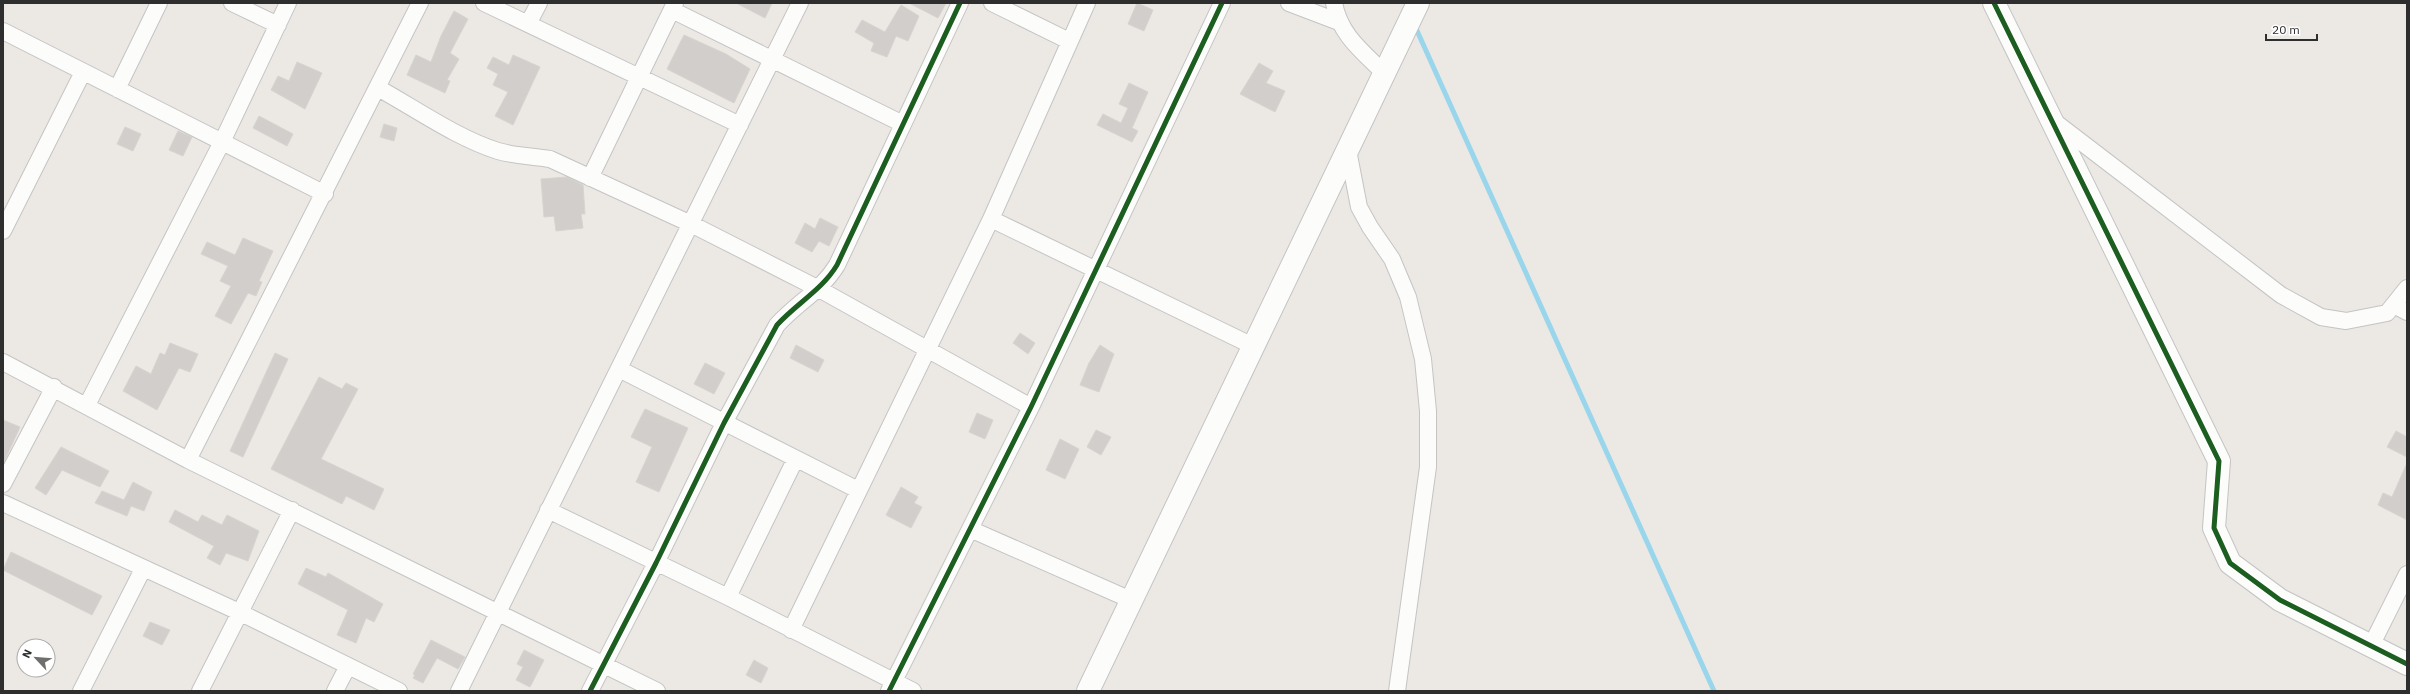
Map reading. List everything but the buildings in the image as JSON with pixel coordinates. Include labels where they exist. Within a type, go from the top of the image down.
[{"type":"street","points":[[117,89],[159,3]]},
{"type":"street","points":[[232,3],[278,25]]},
{"type":"street","points":[[87,405],[222,142],[288,3]]},
{"type":"street","points":[[188,460],[325,194],[420,3]]},
{"type":"street","points":[[484,3],[740,125]]},
{"type":"street","points":[[528,24],[539,3]]},
{"type":"street","points":[[459,691],[800,3]]},
{"type":"street","points":[[590,691],[656,563],[724,423],[777,325],[788,313],[819,289],[828,280],[837,265],[960,3]]},
{"type":"street","points":[[992,3],[1069,41]]},
{"type":"street","points":[[790,630],[927,347],[991,219],[1086,3]]},
{"type":"street","points":[[891,686],[1031,406],[1222,3]]},
{"type":"street","points":[[1289,3],[1339,22]]},
{"type":"street","points":[[1334,3],[1339,22],[1348,39],[1384,73]]},
{"type":"street","points":[[1088,691],[1255,347],[1418,3]]},
{"type":"street","points":[[1994,3],[2219,461],[2214,528],[2230,563],[2280,600],[2407,664]]},
{"type":"street","points":[[590,178],[674,7],[772,61],[903,124]]},
{"type":"street","points":[[3,31],[325,194]]},
{"type":"street","points":[[3,231],[83,72]]},
{"type":"street","points":[[378,88],[477,142],[510,154],[531,155],[550,160],[691,224],[819,289],[927,347],[1031,406]]},
{"type":"street","points":[[2051,119],[2281,295],[2321,318],[2346,321],[2400,309],[2407,288]]},
{"type":"street","points":[[1348,150],[1359,207],[1370,227],[1392,259],[1408,297],[1423,359],[1428,411],[1428,467],[1397,691]]},
{"type":"street","points":[[991,219],[1255,347]]},
{"type":"street","points":[[3,362],[54,387],[188,460],[498,611],[657,691]]},
{"type":"street","points":[[619,369],[795,460],[858,490]]},
{"type":"street","points":[[3,484],[54,387]]},
{"type":"street","points":[[728,597],[795,460]]},
{"type":"street","points":[[3,503],[239,612],[399,691]]},
{"type":"street","points":[[200,691],[292,510]]},
{"type":"street","points":[[548,510],[728,597],[891,686],[912,691]]},
{"type":"street","points":[[970,529],[1131,600]]},
{"type":"street","points":[[81,691],[144,569]]},
{"type":"street","points":[[2371,646],[2407,574]]},
{"type":"street","points":[[335,691],[348,666]]},
{"type":"waterway","points":[[1414,24],[1714,691]]},
{"type":"cycle path","points":[[590,691],[656,563],[724,423],[777,325],[817,289],[837,265],[960,3]]},
{"type":"cycle path","points":[[889,691],[1031,407],[1222,3]]},
{"type":"cycle path","points":[[1994,3],[2219,461],[2214,528],[2230,563],[2280,600],[2407,664]]}]
